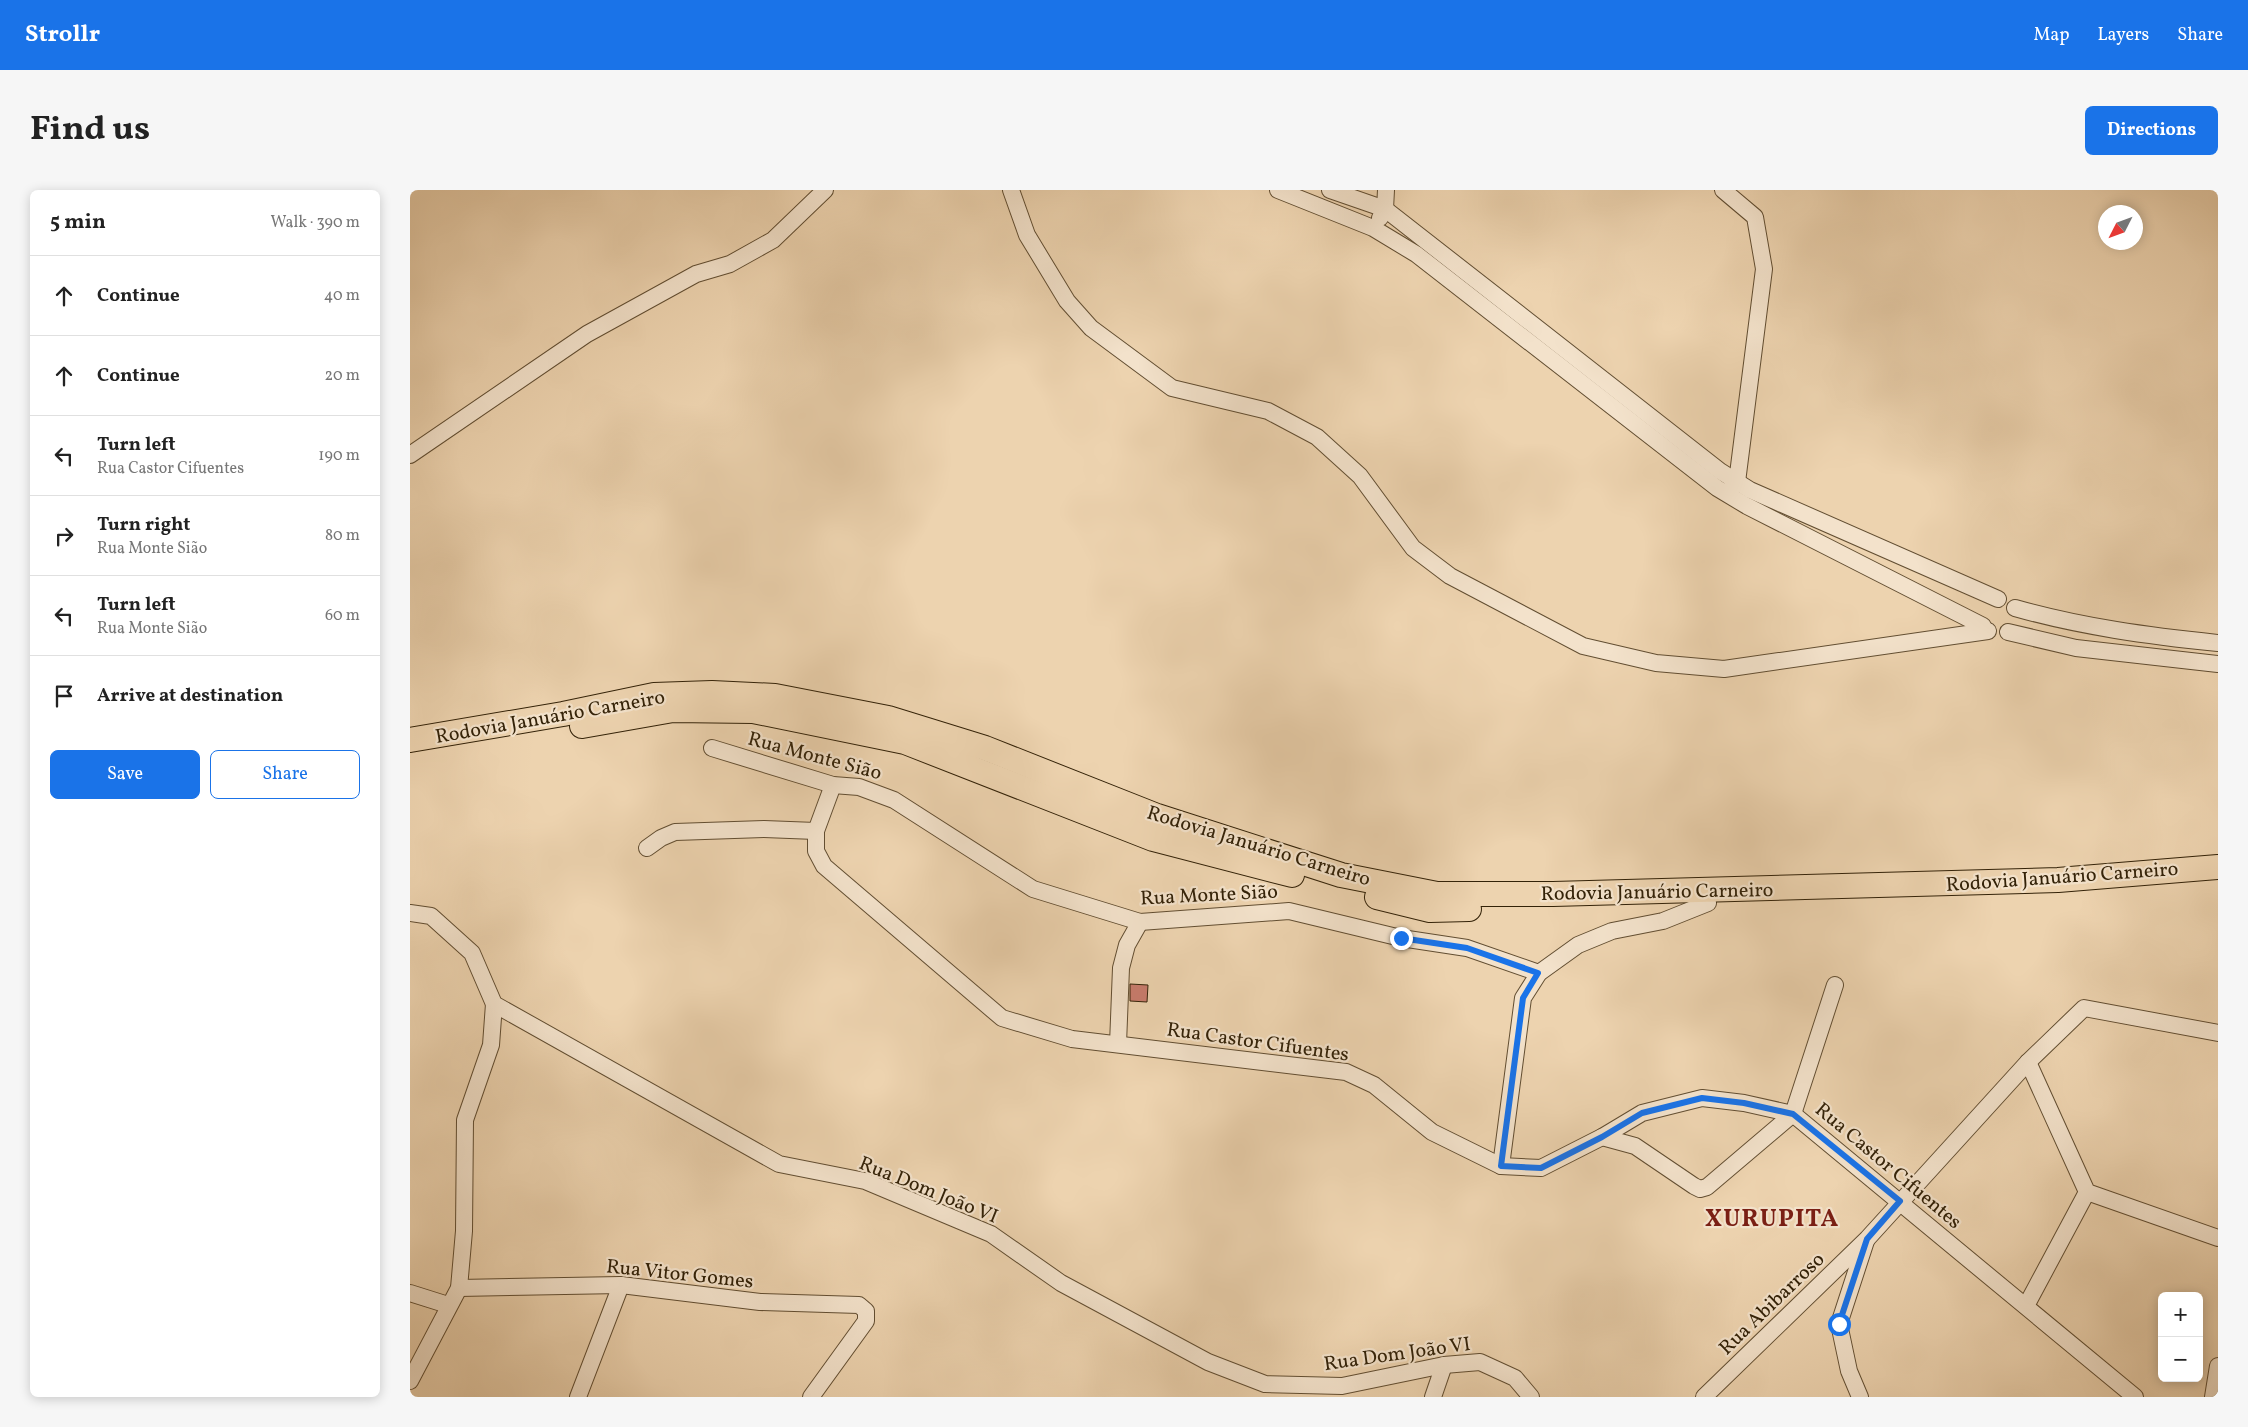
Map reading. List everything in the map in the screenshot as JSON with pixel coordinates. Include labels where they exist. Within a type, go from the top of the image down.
[{"type":"highway","name":"Rodovia Januário Carneiro","points":[[410,740],[563,714],[654,695],[712,693],[775,696],[888,718],[985,748],[1157,816],[1341,875],[1437,894],[1553,894],[2058,880],[2218,867]]},
{"type":"highway","name":"Rodovia Januário Carneiro","points":[[410,752],[673,710],[753,711],[905,742],[1154,839],[1430,910],[2038,894],[2218,881]]},
{"type":"street","points":[[410,455],[587,334],[688,278],[730,264],[773,240],[825,190]]},
{"type":"street","points":[[1011,190],[1027,235],[1067,301],[1092,328],[1172,388],[1268,411],[1317,437],[1360,476],[1413,548],[1450,576],[1583,646],[1656,664],[1724,669],[1986,628]]},
{"type":"street","points":[[1278,190],[1373,228],[1416,254],[1623,416],[1732,488],[1750,490],[2008,601],[2015,608],[2065,622],[2149,636],[2218,643]]},
{"type":"street","points":[[1330,190],[1384,209],[1732,488],[1747,506],[1998,634],[2008,632],[2076,648],[2218,664]]},
{"type":"street","points":[[1373,228],[1384,209],[1386,190]]},
{"type":"street","points":[[1723,190],[1755,217],[1764,269],[1732,488]]},
{"type":"street","points":[[1986,628],[1981,614],[1987,603],[1998,598]]},
{"type":"street","points":[[2008,632],[2016,621],[2015,608]]},
{"type":"street","name":"Rua Monte Sião","points":[[712,748],[833,785],[859,787],[894,800],[1033,889],[1140,922],[1289,911],[1401,938],[1467,948],[1538,973]]},
{"type":"street","name":"Rua Castor Cifuentes","points":[[833,785],[816,831],[816,851],[824,866],[1002,1018],[1072,1039],[1346,1072],[1374,1085],[1432,1132],[1501,1166],[1541,1168],[1602,1137],[1642,1113],[1702,1098],[1744,1103],[1793,1114],[2135,1397]]},
{"type":"street","points":[[647,848],[675,832],[764,829],[816,831]]},
{"type":"street","points":[[1501,1166],[1523,998],[1538,973],[1578,945],[1612,931],[1663,921],[1708,903]]},
{"type":"street","points":[[410,913],[431,916],[472,953],[494,1004],[491,1045],[465,1120],[464,1231],[459,1288],[410,1381]]},
{"type":"street","points":[[1118,1044],[1121,968],[1127,945],[1140,922]]},
{"type":"street","points":[[1602,1137],[1635,1146],[1700,1189],[1707,1187],[1793,1114],[1835,985]]},
{"type":"street","name":"Rua Dom João VI","points":[[494,1004],[779,1164],[865,1181],[991,1234],[1060,1284],[1208,1362],[1265,1384],[1342,1386],[1444,1365],[1480,1362],[1514,1378],[1530,1397]]},
{"type":"street","name":"Rua Abibarroso","points":[[1704,1397],[1867,1239],[2028,1062],[2084,1008],[2218,1033]]},
{"type":"street","points":[[2028,1062],[2087,1192],[2218,1238]]},
{"type":"street","points":[[2026,1306],[2087,1192]]},
{"type":"street","points":[[1860,1397],[1849,1371],[1839,1324],[1867,1239]]},
{"type":"street","points":[[578,1397],[621,1285]]},
{"type":"street","name":"Rua Vitor Gomes","points":[[459,1288],[621,1285],[760,1302],[859,1305],[866,1311],[866,1321],[811,1397]]},
{"type":"street","points":[[410,1293],[448,1306]]},
{"type":"street","points":[[1433,1397],[1444,1365]]},
{"type":"street","points":[[2213,1397],[2218,1366]]},
{"type":"building","points":[[1130,984],[1148,985],[1147,1002],[1130,1001]]},
{"type":"district","name":"XURUPITA","points":[[1772,1217]]},
{"type":"route","points":[[1401,938],[1467,948],[1538,973],[1523,998],[1501,1166],[1541,1168],[1602,1137],[1642,1113],[1702,1098],[1744,1103],[1793,1114],[1820,1134],[1900,1201],[1867,1239],[1839,1324]]}]
